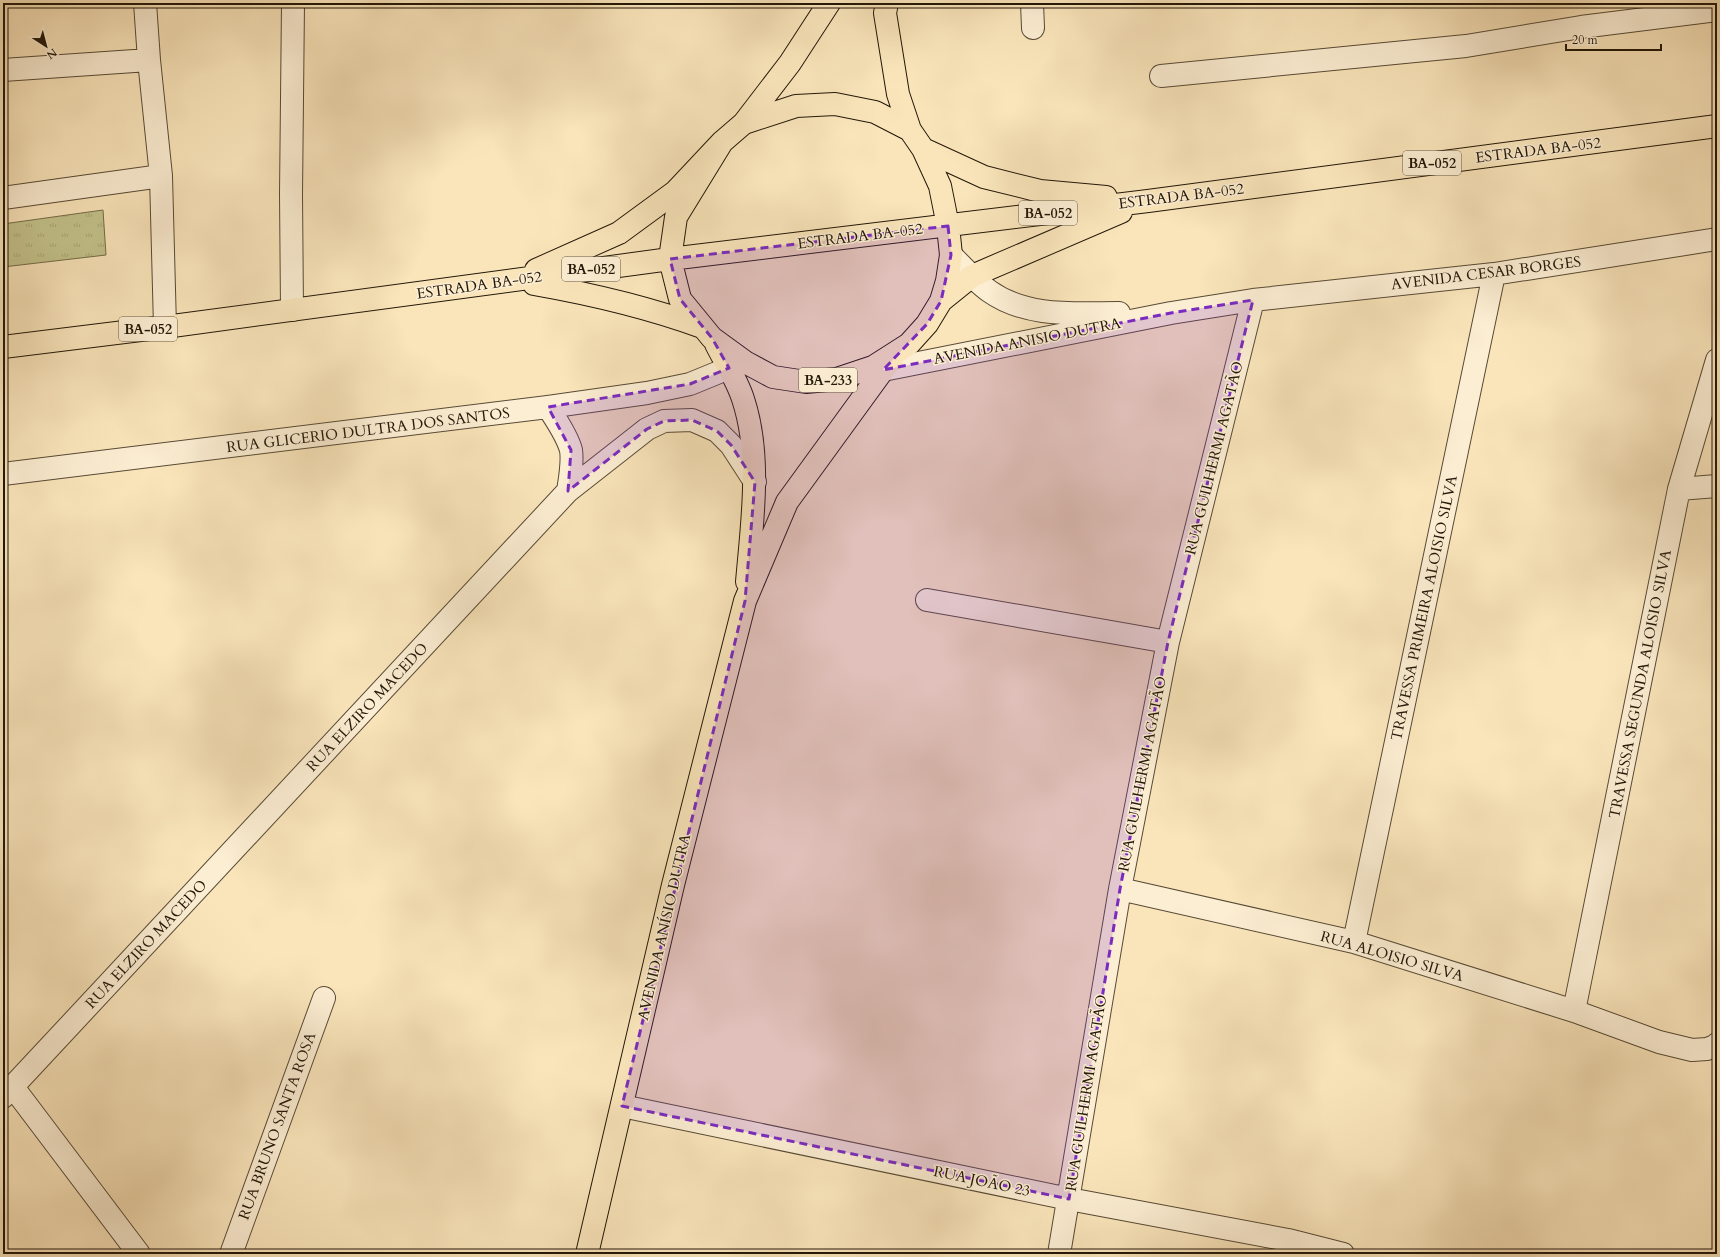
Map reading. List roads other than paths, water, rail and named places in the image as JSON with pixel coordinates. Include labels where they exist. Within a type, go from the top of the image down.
[{"type":"main road","name":"BA-233","points":[[829,3],[790,63],[744,123],[722,142],[676,217],[670,259],[680,299],[707,333],[745,362],[773,377],[806,382],[837,379],[873,367],[909,344],[927,324],[941,301],[947,281],[951,254],[948,226],[940,186],[923,149],[910,130],[898,94],[885,13],[886,3]]},
{"type":"main road","name":"BA-233","points":[[744,123],[796,106],[835,104],[875,112],[910,130]]},
{"type":"main road","name":"ESTRADA BA-052","points":[[3,347],[165,327],[670,259],[1148,201],[1717,126]]},
{"type":"main road","points":[[513,280],[619,233],[675,192],[722,142]]},
{"type":"main road","points":[[923,149],[984,177],[1040,191],[1148,201]]},
{"type":"main road","points":[[941,301],[972,276],[1148,201]]},
{"type":"main road","points":[[513,280],[590,294],[661,312],[707,333],[729,368],[743,399],[749,430],[755,482],[745,601]]},
{"type":"main road","points":[[745,601],[787,502],[883,370],[909,344]]},
{"type":"main road","name":"AVENIDA ANÍSIO DUTRA","points":[[587,1254],[673,885],[745,601]]},
{"type":"street","points":[[145,3],[149,60],[161,176],[165,327]]},
{"type":"street","points":[[292,310],[291,194],[293,3]]},
{"type":"street","points":[[1032,3],[1033,28]]},
{"type":"street","points":[[1161,76],[1466,46],[1581,27],[1717,10]]},
{"type":"street","points":[[3,70],[149,60]]},
{"type":"street","points":[[3,198],[161,176]]},
{"type":"street","name":"AVENIDA CESAR BORGES","points":[[1254,300],[1494,274],[1717,239]]},
{"type":"street","name":"AVENIDA ANISIO DUTRA","points":[[951,254],[988,291],[1006,301],[1045,313],[1171,313]]},
{"type":"street","name":"TRAVESSA PRIMEIRA ALOISIO SILVA","points":[[1354,942],[1494,274]]},
{"type":"street","name":"AVENIDA ANISIO DUTRA","points":[[883,370],[1171,313],[1254,300]]},
{"type":"street","name":"RUA GUILHERMI AGATÃO","points":[[1059,1254],[1120,889],[1168,642],[1254,300]]},
{"type":"street","name":"TRAVESSA SEGUNDA ALOISIO SILVA","points":[[1574,1011],[1679,489],[1717,360]]},
{"type":"street","name":"RUA GLICERIO DULTRA DOS SANTOS","points":[[3,474],[548,407],[647,393],[690,384],[729,368]]},
{"type":"street","points":[[548,407],[561,428],[571,450],[571,474],[568,491]]},
{"type":"street","name":"RUA ELZIRO MACEDO","points":[[8,1092],[568,491],[647,429],[664,421],[692,420],[717,431],[732,445],[755,482]]},
{"type":"street","points":[[1679,489],[1717,486]]},
{"type":"street","points":[[927,600],[1168,642]]},
{"type":"street","name":"RUA ALOISIO SILVA","points":[[1120,889],[1354,942],[1574,1011],[1659,1042],[1692,1050],[1707,1049],[1717,1044]]},
{"type":"street","name":"RUA BRUNO SANTA ROSA","points":[[231,1254],[324,998]]},
{"type":"street","points":[[8,1092],[139,1254]]},
{"type":"street","name":"RUA JOÃO 23","points":[[622,1106],[1069,1199],[1283,1247],[1343,1254]]}]
